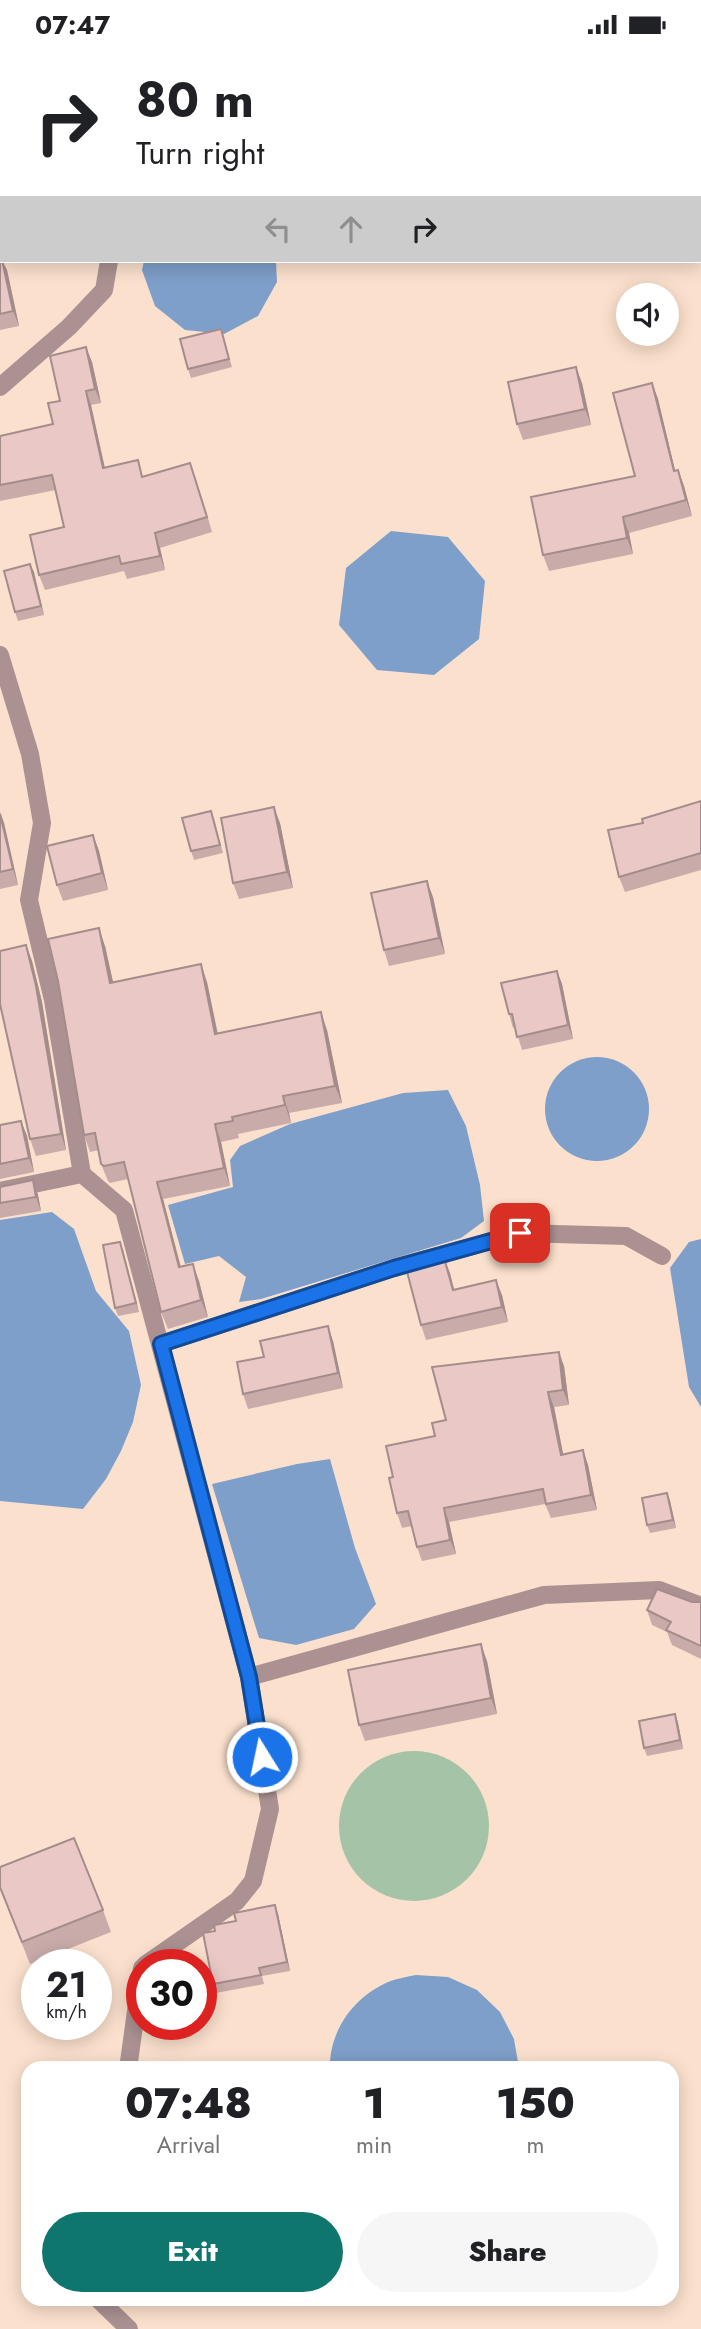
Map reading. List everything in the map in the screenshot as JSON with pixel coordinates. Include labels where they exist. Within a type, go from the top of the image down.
[{"type":"street","points":[[0,387],[69,327],[104,290],[109,263]]},
{"type":"street","points":[[0,655],[30,754],[43,823],[29,900],[53,1000],[82,1174],[124,1210],[249,1677],[270,1809],[253,1881],[237,1901],[169,1949]]},
{"type":"street","points":[[0,1191],[82,1174]]},
{"type":"street","points":[[161,1344],[394,1268],[520,1233],[626,1237],[662,1256]]},
{"type":"street","points":[[249,1677],[544,1595],[659,1590],[701,1606]]},
{"type":"street","points":[[129,2061],[133,2040]]},
{"type":"street","points":[[105,2306],[129,2329]]},
{"type":"green space","points":[[414,1751],[443,1757],[467,1773],[483,1797],[489,1826],[483,1855],[467,1879],[443,1895],[414,1901],[385,1895],[361,1879],[345,1855],[339,1826],[345,1797],[361,1773],[385,1757]]},
{"type":"water","points":[[144,263],[276,263],[277,282],[258,316],[224,334],[185,330],[155,306],[142,270]]},
{"type":"water","points":[[391,531],[448,537],[485,581],[479,639],[434,675],[377,670],[339,625],[346,568]]},
{"type":"water","points":[[597,1057],[617,1061],[634,1072],[645,1089],[649,1109],[645,1129],[634,1146],[617,1157],[597,1161],[577,1157],[560,1146],[549,1129],[545,1109],[549,1089],[560,1072],[577,1061]]},
{"type":"water","points":[[448,1090],[466,1126],[480,1185],[484,1221],[461,1238],[261,1299],[239,1302],[246,1277],[219,1256],[185,1264],[168,1205],[233,1187],[230,1160],[240,1146],[290,1124],[403,1093]]},
{"type":"water","points":[[52,1212],[74,1229],[96,1291],[129,1331],[141,1385],[133,1422],[121,1451],[106,1479],[83,1509],[0,1501],[0,1220]]},
{"type":"water","points":[[701,1239],[701,1407],[689,1387],[670,1268],[689,1242]]},
{"type":"water","points":[[330,1459],[355,1548],[376,1604],[354,1629],[296,1645],[259,1638],[212,1484]]},
{"type":"water","points":[[416,1975],[448,1977],[477,1990],[500,2012],[514,2039],[518,2061],[331,2061],[338,2030],[353,2008],[372,1990],[395,1979]]},
{"type":"building","points":[[0,263],[3,263],[13,311],[0,314]]},
{"type":"building","points":[[221,329],[229,359],[188,369],[180,339]]},
{"type":"building","points":[[86,347],[95,389],[86,391],[103,468],[138,460],[142,477],[190,463],[207,517],[155,533],[160,556],[121,564],[119,556],[39,575],[30,535],[64,527],[52,475],[0,485],[0,436],[53,424],[48,403],[60,401],[50,356]]},
{"type":"building","points":[[576,367],[585,409],[517,424],[508,382]]},
{"type":"building","points":[[652,383],[674,471],[678,470],[686,500],[623,517],[627,538],[543,555],[531,497],[635,476],[613,393]]},
{"type":"building","points":[[30,564],[41,606],[15,612],[4,571]]},
{"type":"building","points":[[701,801],[701,853],[619,877],[608,830],[643,823],[642,819]]},
{"type":"building","points":[[274,807],[287,872],[233,883],[221,818]]},
{"type":"building","points":[[211,811],[220,845],[191,851],[182,818]]},
{"type":"building","points":[[0,814],[13,869],[0,872]]},
{"type":"building","points":[[93,835],[102,873],[57,885],[47,846]]},
{"type":"building","points":[[427,881],[439,938],[384,950],[371,893]]},
{"type":"building","points":[[99,928],[110,983],[201,964],[215,1034],[321,1012],[335,1086],[283,1096],[285,1105],[232,1117],[233,1121],[215,1124],[224,1168],[157,1182],[179,1267],[193,1264],[201,1300],[161,1312],[124,1162],[104,1166],[101,1164],[95,1133],[84,1135],[58,981],[48,939]]},
{"type":"building","points":[[26,945],[36,986],[61,1134],[30,1139],[0,1004],[0,951]]},
{"type":"building","points":[[557,971],[568,1025],[517,1037],[501,983]]},
{"type":"building","points":[[21,1121],[29,1158],[0,1164],[0,1125]]},
{"type":"building","points":[[33,1180],[36,1197],[0,1203],[0,1187]]},
{"type":"building","points":[[120,1242],[136,1303],[115,1308],[103,1245]]},
{"type":"building","points":[[444,1258],[453,1290],[496,1280],[502,1307],[421,1325],[406,1268]]},
{"type":"building","points":[[328,1326],[338,1373],[243,1394],[237,1362],[264,1357],[260,1341]]},
{"type":"building","points":[[559,1352],[563,1390],[548,1392],[561,1455],[583,1450],[591,1495],[546,1504],[543,1489],[444,1508],[450,1540],[417,1547],[408,1511],[397,1513],[389,1478],[393,1477],[386,1446],[435,1436],[432,1423],[446,1420],[432,1367]]},
{"type":"building","points":[[667,1493],[673,1520],[647,1525],[642,1498]]},
{"type":"building","points":[[657,1589],[692,1602],[701,1602],[701,1646],[666,1630],[671,1622],[647,1610]]},
{"type":"building","points":[[481,1644],[491,1698],[359,1725],[348,1670]]},
{"type":"building","points":[[675,1714],[680,1740],[644,1748],[639,1721]]},
{"type":"building","points":[[74,1838],[103,1910],[22,1942],[0,1887],[0,1867]]},
{"type":"building","points":[[275,1905],[287,1962],[259,1968],[261,1975],[217,1983],[217,1949],[206,1949],[203,1933],[215,1931],[214,1925],[236,1921],[234,1913]]},
{"type":"route","points":[[262,1757],[249,1677],[161,1344],[237,1317],[394,1268],[520,1233]]}]
